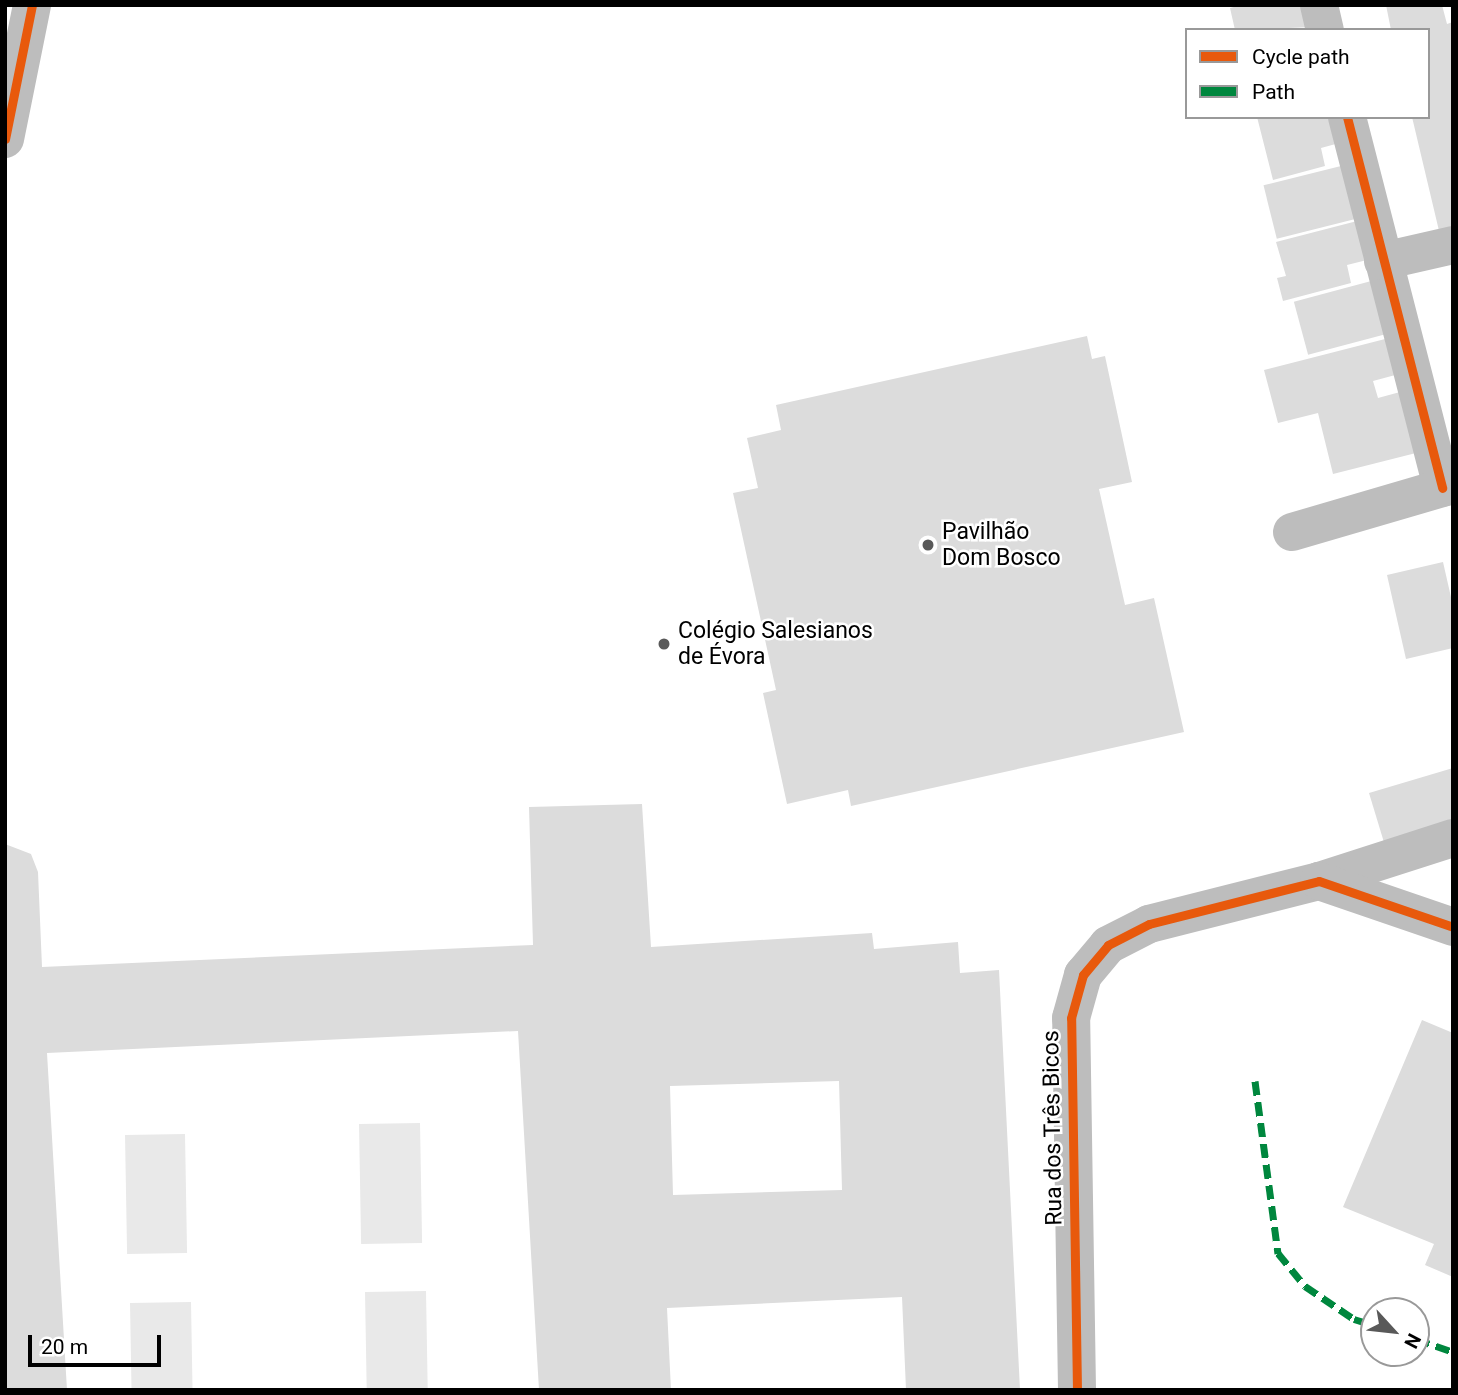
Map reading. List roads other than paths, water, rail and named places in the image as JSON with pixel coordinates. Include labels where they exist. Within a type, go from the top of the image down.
[{"type":"street","points":[[7,120],[32,5]]},
{"type":"street","points":[[1319,5],[1325,28]]},
{"type":"street","points":[[1292,532],[1447,487],[1383,261],[1348,119]]},
{"type":"street","points":[[1383,261],[1453,245]]},
{"type":"street","name":"Rua dos Três Bicos","points":[[1077,1390],[1071,1018],[1083,975],[1108,946],[1149,924],[1319,881],[1453,838]]},
{"type":"street","points":[[1319,881],[1453,927]]},
{"type":"place","name":"Pavilhão Dom Bosco","points":[[928,545]]},
{"type":"place","name":"Colégio Salesianos de Évora","points":[[664,644]]}]
